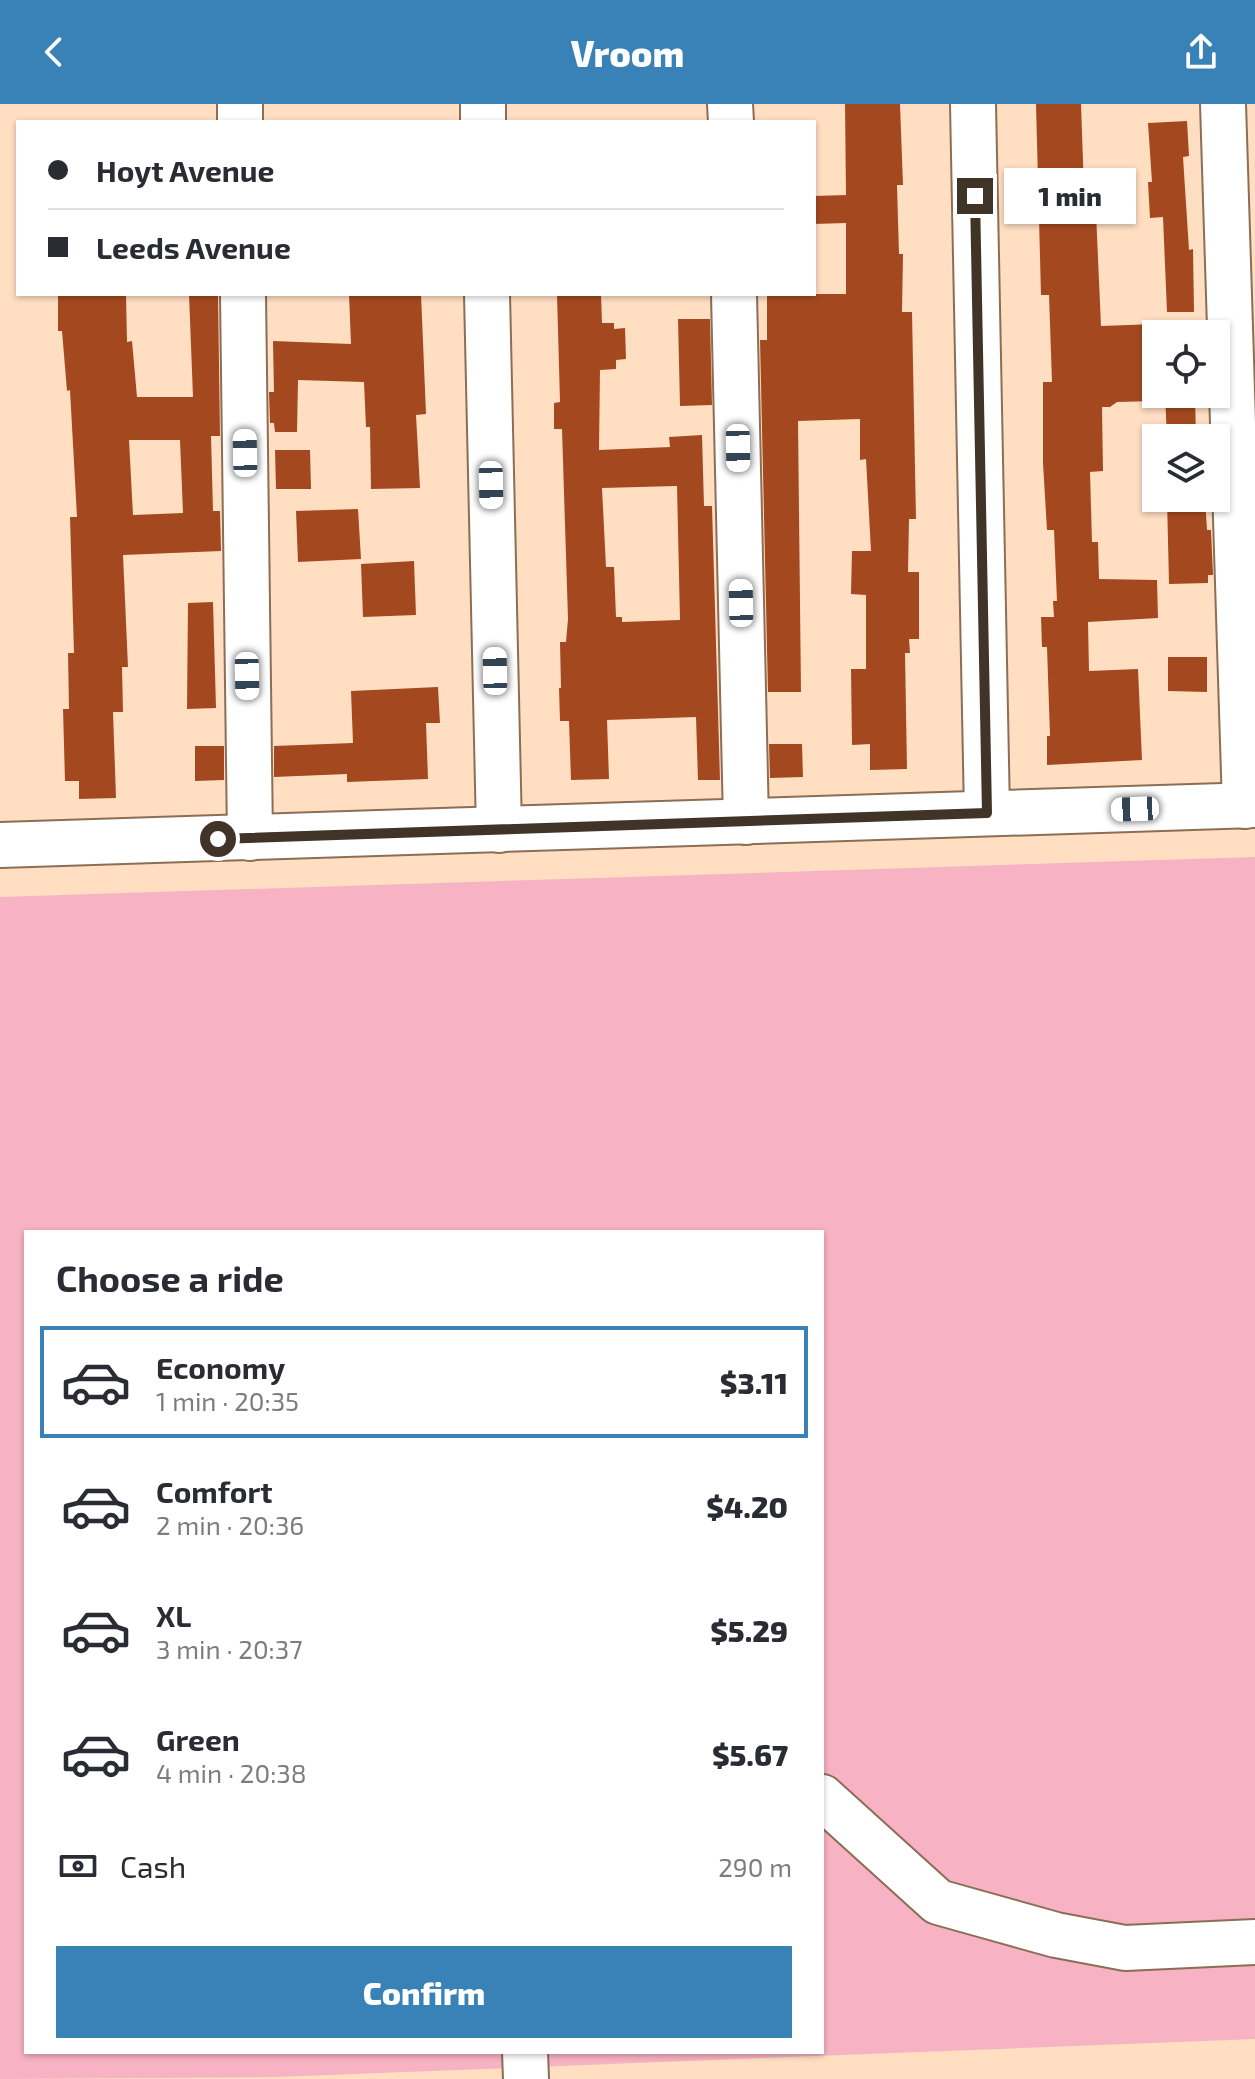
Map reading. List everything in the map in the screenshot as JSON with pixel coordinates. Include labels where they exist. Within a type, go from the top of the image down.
[{"type":"street","points":[[973,104],[987,813]]},
{"type":"street","points":[[0,845],[1250,806],[1223,104]]},
{"type":"street","points":[[243,296],[250,838]]},
{"type":"street","points":[[487,296],[499,830]]},
{"type":"street","points":[[734,296],[746,822]]},
{"type":"street","points":[[824,1799],[938,1902],[1056,1935],[1125,1948],[1255,1942]]},
{"type":"street","points":[[525,2054],[526,2079]]},
{"type":"shaded area","points":[[1255,857],[1255,2039],[275,2077],[0,2079],[0,897]]},
{"type":"building","points":[[845,104],[900,104],[903,185],[897,185],[899,254],[903,254],[902,312],[912,312],[916,519],[909,519],[908,572],[919,572],[919,639],[909,639],[910,653],[905,653],[907,769],[870,770],[870,744],[852,745],[851,669],[866,669],[866,595],[851,594],[852,551],[871,551],[866,459],[860,460],[860,419],[798,421],[801,692],[768,692],[760,340],[767,340],[767,296],[846,294],[846,223],[816,224],[816,196],[846,195]]},
{"type":"building","points":[[1036,104],[1081,104],[1084,190],[1095,190],[1101,326],[1142,325],[1142,401],[1117,402],[1110,407],[1102,407],[1103,471],[1090,472],[1092,542],[1098,542],[1099,579],[1157,580],[1158,618],[1088,622],[1089,671],[1138,669],[1142,760],[1047,765],[1047,736],[1050,736],[1047,647],[1042,647],[1041,617],[1054,617],[1053,601],[1057,601],[1054,530],[1047,530],[1043,463],[1043,382],[1052,382],[1049,295],[1041,295]]},
{"type":"building","points":[[1187,121],[1189,156],[1183,157],[1189,250],[1193,249],[1194,312],[1167,312],[1163,217],[1150,218],[1148,182],[1152,182],[1148,123]]},
{"type":"building","points":[[58,296],[126,296],[127,342],[132,341],[137,397],[193,397],[189,296],[218,296],[220,436],[211,436],[213,511],[220,511],[221,551],[123,555],[128,667],[122,667],[123,712],[113,712],[116,798],[79,799],[79,781],[65,781],[63,709],[69,709],[68,653],[74,653],[70,517],[77,517],[70,390],[67,391],[62,331],[58,331]],"holes":[[[129,440],[180,440],[183,513],[133,515]]]},
{"type":"building","points":[[349,296],[421,296],[426,414],[416,415],[420,488],[371,489],[370,427],[366,427],[364,382],[298,380],[297,432],[275,432],[274,423],[270,423],[269,392],[274,392],[273,341],[351,344]]},
{"type":"building","points":[[557,296],[601,296],[602,323],[614,323],[614,329],[625,328],[626,359],[616,360],[616,369],[600,370],[599,450],[670,447],[669,437],[702,435],[704,506],[712,506],[720,780],[698,780],[696,717],[607,720],[609,779],[571,780],[569,721],[560,721],[560,642],[566,642],[568,619],[562,429],[554,429],[554,403],[560,402]],"holes":[[[677,486],[680,620],[622,622],[622,617],[616,617],[614,567],[606,567],[602,488]]]},
{"type":"building","points":[[678,319],[710,319],[712,405],[680,406]]},
{"type":"building","points":[[1166,408],[1195,408],[1196,424],[1166,424]]},
{"type":"building","points":[[275,450],[310,450],[311,489],[276,489]]},
{"type":"building","points":[[358,509],[361,559],[298,562],[296,511]]},
{"type":"building","points":[[1167,512],[1206,512],[1207,530],[1211,530],[1213,575],[1208,575],[1208,583],[1169,584]]},
{"type":"building","points":[[414,561],[416,615],[363,617],[361,564]]},
{"type":"building","points":[[213,602],[216,708],[187,709],[188,603]]},
{"type":"building","points":[[1168,657],[1207,657],[1207,692],[1168,691]]},
{"type":"building","points":[[438,687],[440,723],[426,723],[428,779],[347,782],[347,774],[274,777],[274,746],[353,743],[351,691]]},
{"type":"building","points":[[769,744],[802,744],[803,777],[770,778]]},
{"type":"building","points":[[195,746],[224,746],[224,780],[195,781]]},
{"type":"route","points":[[218,839],[987,813],[975,196]]}]
